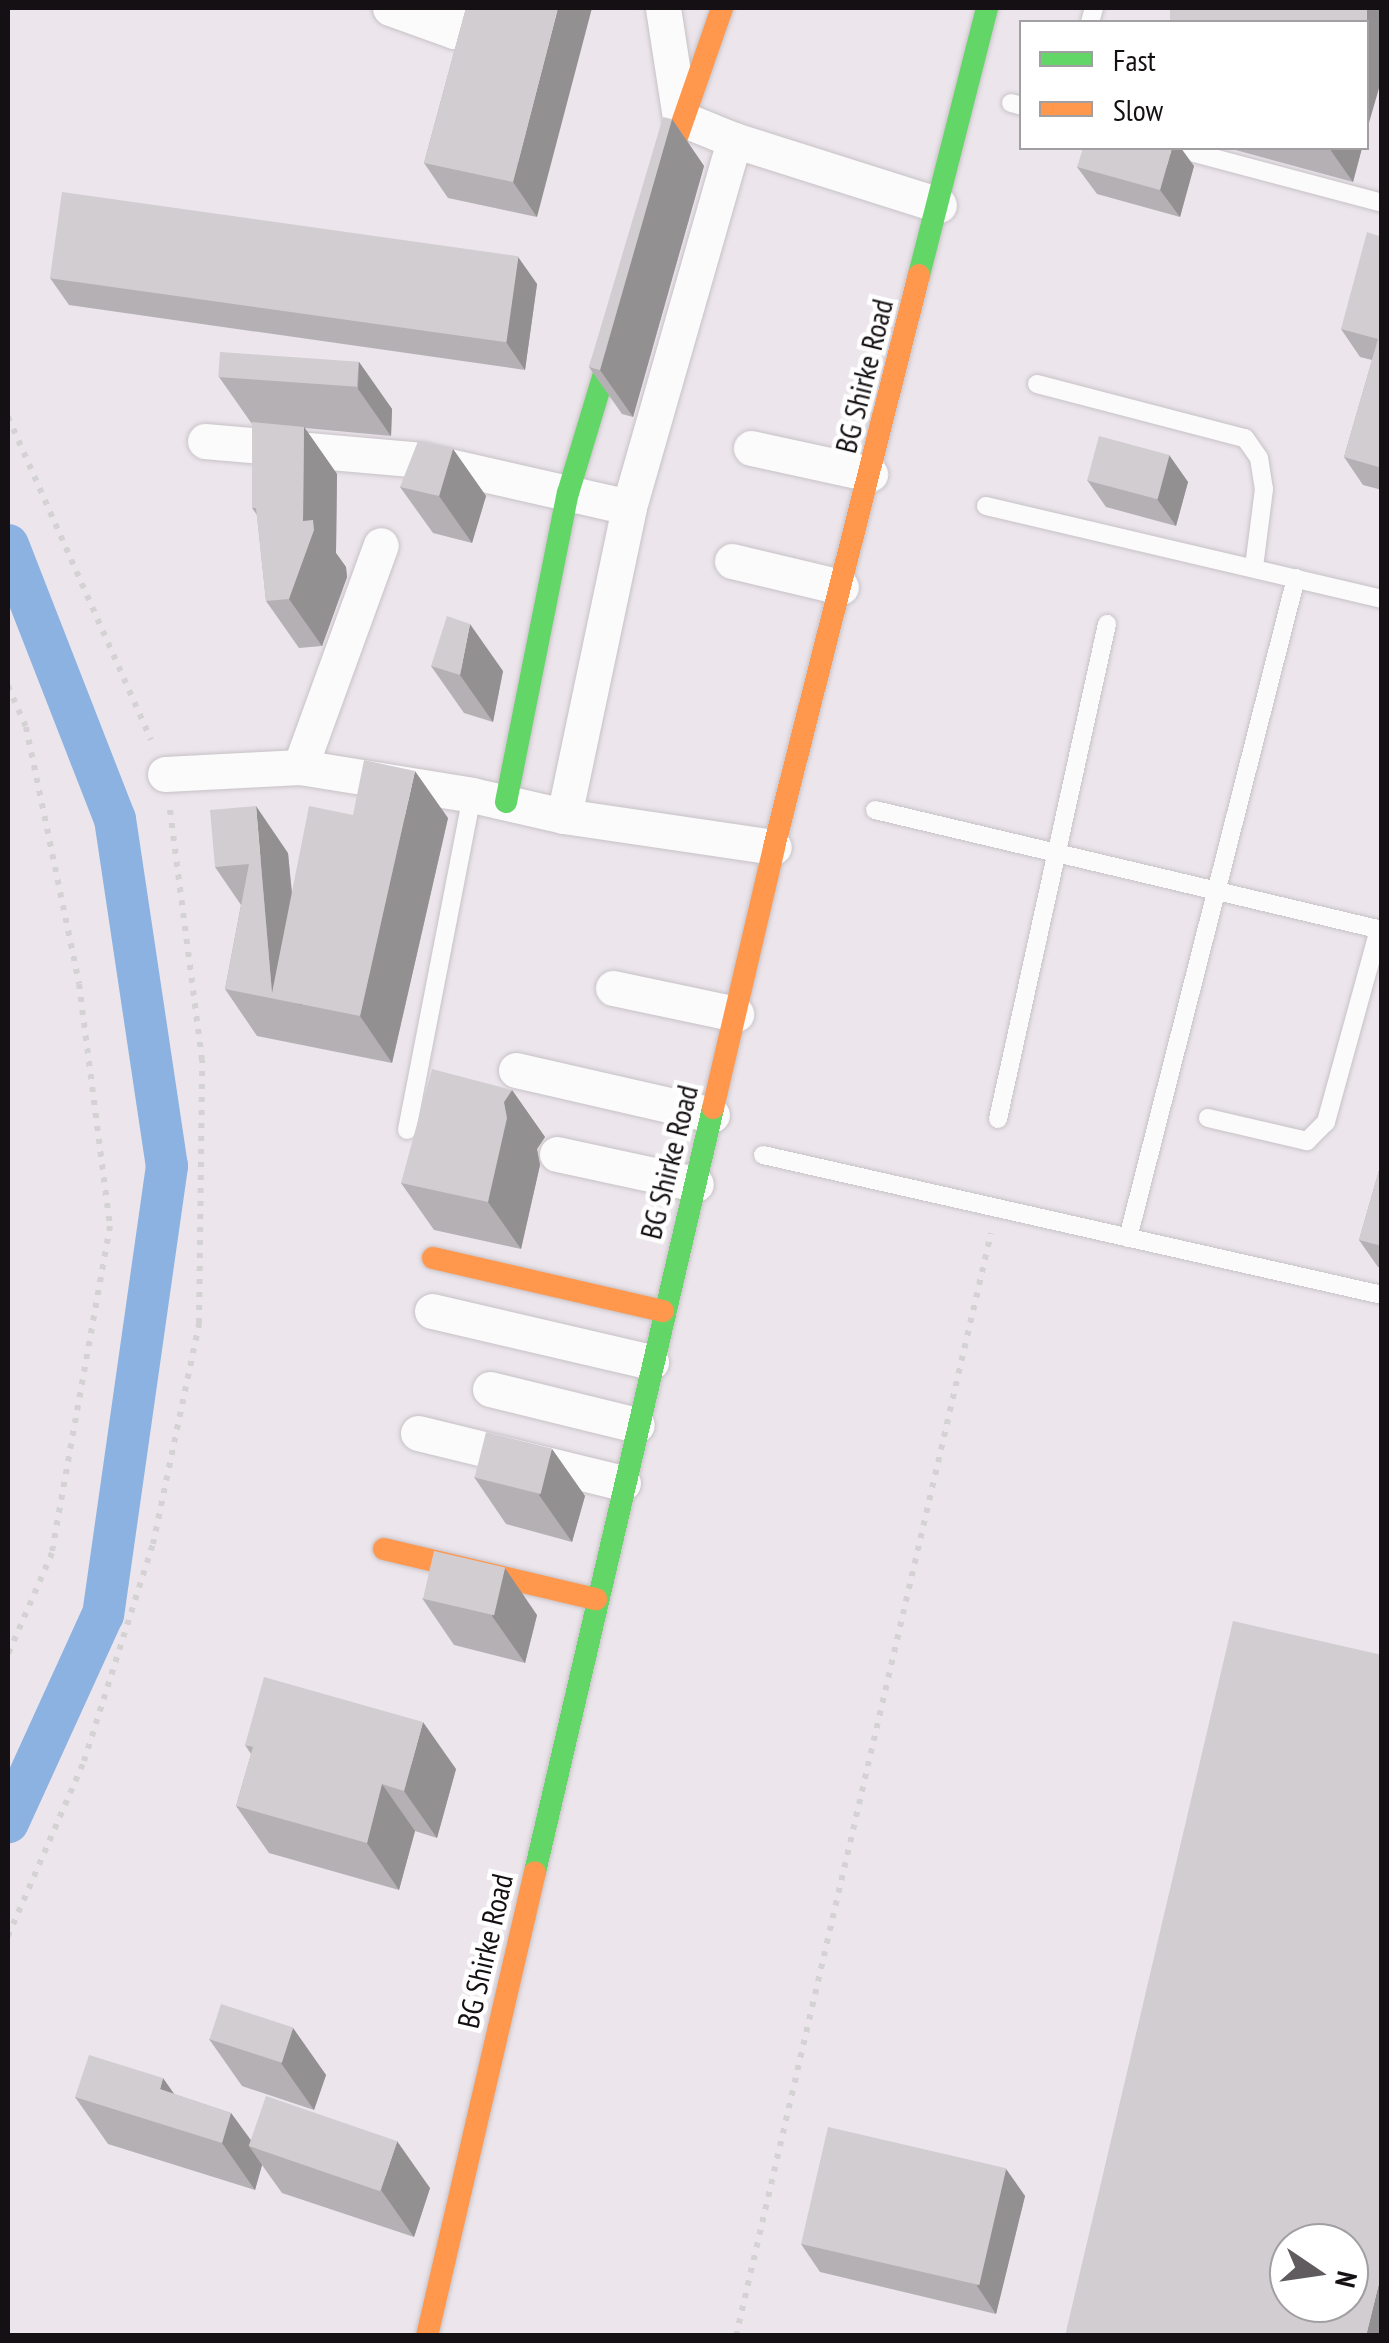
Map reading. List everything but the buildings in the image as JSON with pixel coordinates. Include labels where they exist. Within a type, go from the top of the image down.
[{"type":"street","points":[[390,8],[454,31],[461,8]]},
{"type":"street","points":[[663,8],[680,118]]},
{"type":"street","points":[[652,212],[680,118],[722,8]]},
{"type":"street","name":"BG Shirke Road","points":[[427,2336],[774,847],[987,8]]},
{"type":"street","points":[[680,118],[734,140],[939,205]]},
{"type":"street","points":[[564,816],[629,507],[734,140]]},
{"type":"street","points":[[489,798],[568,492],[624,306]]},
{"type":"street","points":[[205,441],[422,460],[629,507]]},
{"type":"street","points":[[751,448],[870,474]]},
{"type":"street","points":[[300,767],[382,544]]},
{"type":"street","points":[[732,562],[840,587]]},
{"type":"street","points":[[166,774],[300,767],[489,798],[564,816],[774,847]]},
{"type":"street","points":[[613,988],[736,1014]]},
{"type":"street","points":[[516,1070],[712,1115]]},
{"type":"street","points":[[557,1154],[696,1184]]},
{"type":"street","points":[[433,1258],[663,1311]]},
{"type":"street","points":[[432,1311],[651,1362]]},
{"type":"street","points":[[490,1389],[637,1425]]},
{"type":"street","points":[[418,1433],[623,1483]]},
{"type":"street","points":[[384,1549],[596,1600]]},
{"type":"lane","points":[[1183,150],[1382,203]]},
{"type":"lane","points":[[1036,384],[1245,438],[1259,458],[1264,489],[1254,568]]},
{"type":"lane","points":[[986,506],[1382,599]]},
{"type":"lane","points":[[1128,1238],[1296,578]]},
{"type":"lane","points":[[998,1120],[1107,624]]},
{"type":"lane","points":[[407,1130],[489,798]]},
{"type":"lane","points":[[876,810],[1380,929],[1326,1122],[1307,1141],[1208,1118]]},
{"type":"lane","points":[[763,1155],[1382,1295]]},
{"type":"path","points":[[8,417],[166,774],[202,1060],[199,1323],[154,1544],[84,1761],[8,1936]]},
{"type":"path","points":[[8,686],[26,727],[79,984],[110,1226],[52,1553],[8,1654]]},
{"type":"path","points":[[736,2336],[997,1208]]},
{"type":"waterway","points":[[8,545],[115,819],[167,1166],[103,1614],[8,1822]]},
{"type":"traffic: fast","points":[[919,275],[987,8]]},
{"type":"traffic: fast","points":[[506,802],[568,493],[620,321]]},
{"type":"traffic: fast","points":[[535,1872],[713,1108]]},
{"type":"traffic: slow","points":[[658,192],[722,8]]},
{"type":"traffic: slow","points":[[713,1108],[774,847],[919,275]]},
{"type":"traffic: slow","points":[[433,1258],[663,1311]]},
{"type":"traffic: slow","points":[[384,1549],[596,1599]]},
{"type":"traffic: slow","points":[[427,2336],[535,1872]]}]
